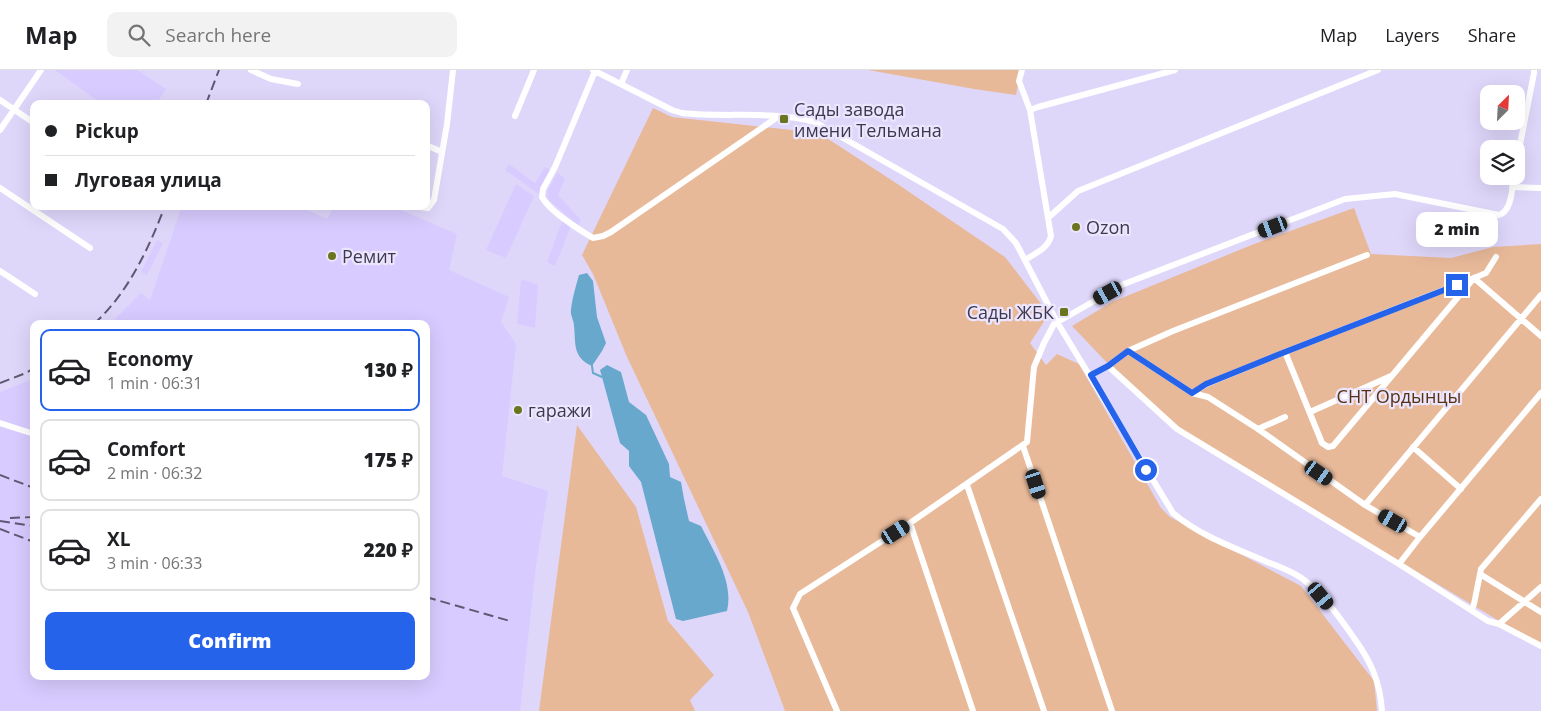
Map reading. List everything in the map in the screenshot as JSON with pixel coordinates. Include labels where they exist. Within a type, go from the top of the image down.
[{"type":"street","points":[[0,130],[41,70]]},
{"type":"street","points":[[251,70],[271,80],[298,84]]},
{"type":"street","points":[[430,205],[434,200],[453,70]]},
{"type":"street","points":[[515,116],[534,70]]},
{"type":"street","points":[[779,116],[603,236],[594,238],[560,216],[547,205],[542,197],[543,189],[555,167],[594,70],[672,110],[694,114],[779,116],[801,118],[815,122],[990,221],[1003,229],[1016,242],[1057,322],[1091,375],[1173,513],[1196,530],[1287,570],[1304,580],[1321,596],[1346,626],[1372,667],[1378,683],[1382,711]]},
{"type":"street","points":[[621,84],[626,70]]},
{"type":"street","points":[[1022,70],[1019,81],[1030,110],[1051,236],[1049,243],[1025,260]]},
{"type":"street","points":[[1030,110],[1176,70]]},
{"type":"street","points":[[1048,218],[1078,191],[1378,70]]},
{"type":"street","points":[[1521,140],[1534,70]]},
{"type":"street","points":[[0,100],[30,120]]},
{"type":"street","points":[[430,147],[442,152]]},
{"type":"street","points":[[837,711],[793,608],[800,594],[967,485],[1027,442],[1034,367],[1054,324],[1124,284],[1345,199],[1396,194],[1499,215],[1504,214],[1508,208],[1512,187],[1541,188]]},
{"type":"street","points":[[0,188],[30,208]]},
{"type":"street","points":[[33,210],[90,248]]},
{"type":"street","points":[[1091,375],[1108,366],[1128,351],[1173,331],[1367,255]]},
{"type":"street","points":[[1192,393],[1206,384],[1486,273],[1496,257]]},
{"type":"street","points":[[0,271],[34,294]]},
{"type":"street","points":[[1474,278],[1541,336]]},
{"type":"street","points":[[1285,352],[1322,443],[1328,447],[1333,446],[1474,278]]},
{"type":"street","points":[[1365,505],[1541,295]]},
{"type":"street","points":[[1128,351],[1192,393],[1208,397],[1258,429],[1365,505],[1420,537]]},
{"type":"street","points":[[1108,366],[1177,429],[1399,564],[1488,621],[1499,624],[1541,646]]},
{"type":"street","points":[[1310,412],[1394,374]]},
{"type":"street","points":[[1399,564],[1541,393]]},
{"type":"street","points":[[1258,429],[1285,417]]},
{"type":"street","points":[[0,423],[30,433]]},
{"type":"street","points":[[1023,446],[1112,711]]},
{"type":"street","points":[[1413,447],[1461,489]]},
{"type":"street","points":[[967,485],[1044,711]]},
{"type":"street","points":[[1472,610],[1480,569],[1541,499]]},
{"type":"street","points":[[910,523],[973,711]]},
{"type":"street","points":[[1480,574],[1541,612]]},
{"type":"street","points":[[1499,624],[1541,587]]},
{"type":"shaded area","points":[[55,70],[137,70],[166,89],[159,100],[96,100]]},
{"type":"shaded area","points":[[509,164],[535,183],[545,167],[551,171],[539,194],[505,170]]},
{"type":"shaded area","points":[[557,173],[565,178],[558,195],[581,220],[578,225],[548,199],[547,192]]},
{"type":"shaded area","points":[[516,184],[534,196],[506,258],[486,250]]},
{"type":"shaded area","points":[[181,210],[307,210],[327,219],[332,210],[400,210],[457,234],[449,270],[509,297],[501,322],[516,344],[502,476],[548,491],[536,566],[520,711],[0,711],[0,392],[30,380],[30,680],[430,680],[430,320],[114,320],[141,293],[150,300]]},
{"type":"shaded area","points":[[563,219],[571,226],[555,266],[547,262]]},
{"type":"shaded area","points":[[157,240],[163,243],[147,275],[141,272]]},
{"type":"shaded area","points":[[521,279],[538,285],[535,328],[517,324]]},
{"type":"green space","points":[[868,70],[1021,70],[1016,95]]},
{"type":"green space","points":[[653,108],[672,117],[819,133],[1005,257],[1049,314],[1030,343],[1046,365],[1057,354],[1079,364],[1161,508],[1170,517],[1301,586],[1374,681],[1377,711],[785,711],[748,612],[627,357],[593,274],[582,255]]},
{"type":"green space","name":"СНТ Ордынцы","points":[[1354,208],[1371,254],[1451,258],[1493,247],[1541,244],[1541,646],[1190,436],[1131,388],[1072,326],[1112,302],[1254,244]]},
{"type":"green space","points":[[577,425],[636,507],[668,621],[714,675],[690,700],[695,711],[539,711]]},
{"type":"water","points":[[587,273],[593,281],[597,317],[606,343],[592,366],[581,358],[576,349],[571,312],[579,275]]},
{"type":"water","points":[[607,365],[621,372],[629,402],[646,415],[669,464],[670,477],[681,482],[689,521],[701,526],[722,567],[728,589],[727,611],[683,621],[676,619],[641,482],[629,466],[629,451],[620,443],[600,370]]},
{"type":"waterway","points":[[592,366],[593,373],[602,377]]},
{"type":"railway","points":[[208,100],[219,70]]},
{"type":"railway","points":[[98,320],[117,298],[136,269],[163,210]]},
{"type":"railway","points":[[0,383],[30,370]]},
{"type":"railway","points":[[0,475],[30,486]]},
{"type":"railway","points":[[10,518],[30,517]]},
{"type":"railway","points":[[0,521],[30,525]]},
{"type":"railway","points":[[0,529],[30,540]]},
{"type":"railway","points":[[430,598],[510,621]]},
{"type":"place","name":"Сады завода имени Тельмана","points":[[784,119]]},
{"type":"place","name":"Ozon","points":[[1076,227]]},
{"type":"place","name":"Ремит","points":[[332,256]]},
{"type":"place","name":"Сады ЖБК","points":[[1064,312]]},
{"type":"place","name":"гаражи","points":[[518,410]]},
{"type":"route","points":[[1146,470],[1091,375],[1108,366],[1128,351],[1192,393],[1206,384],[1457,285]]}]
